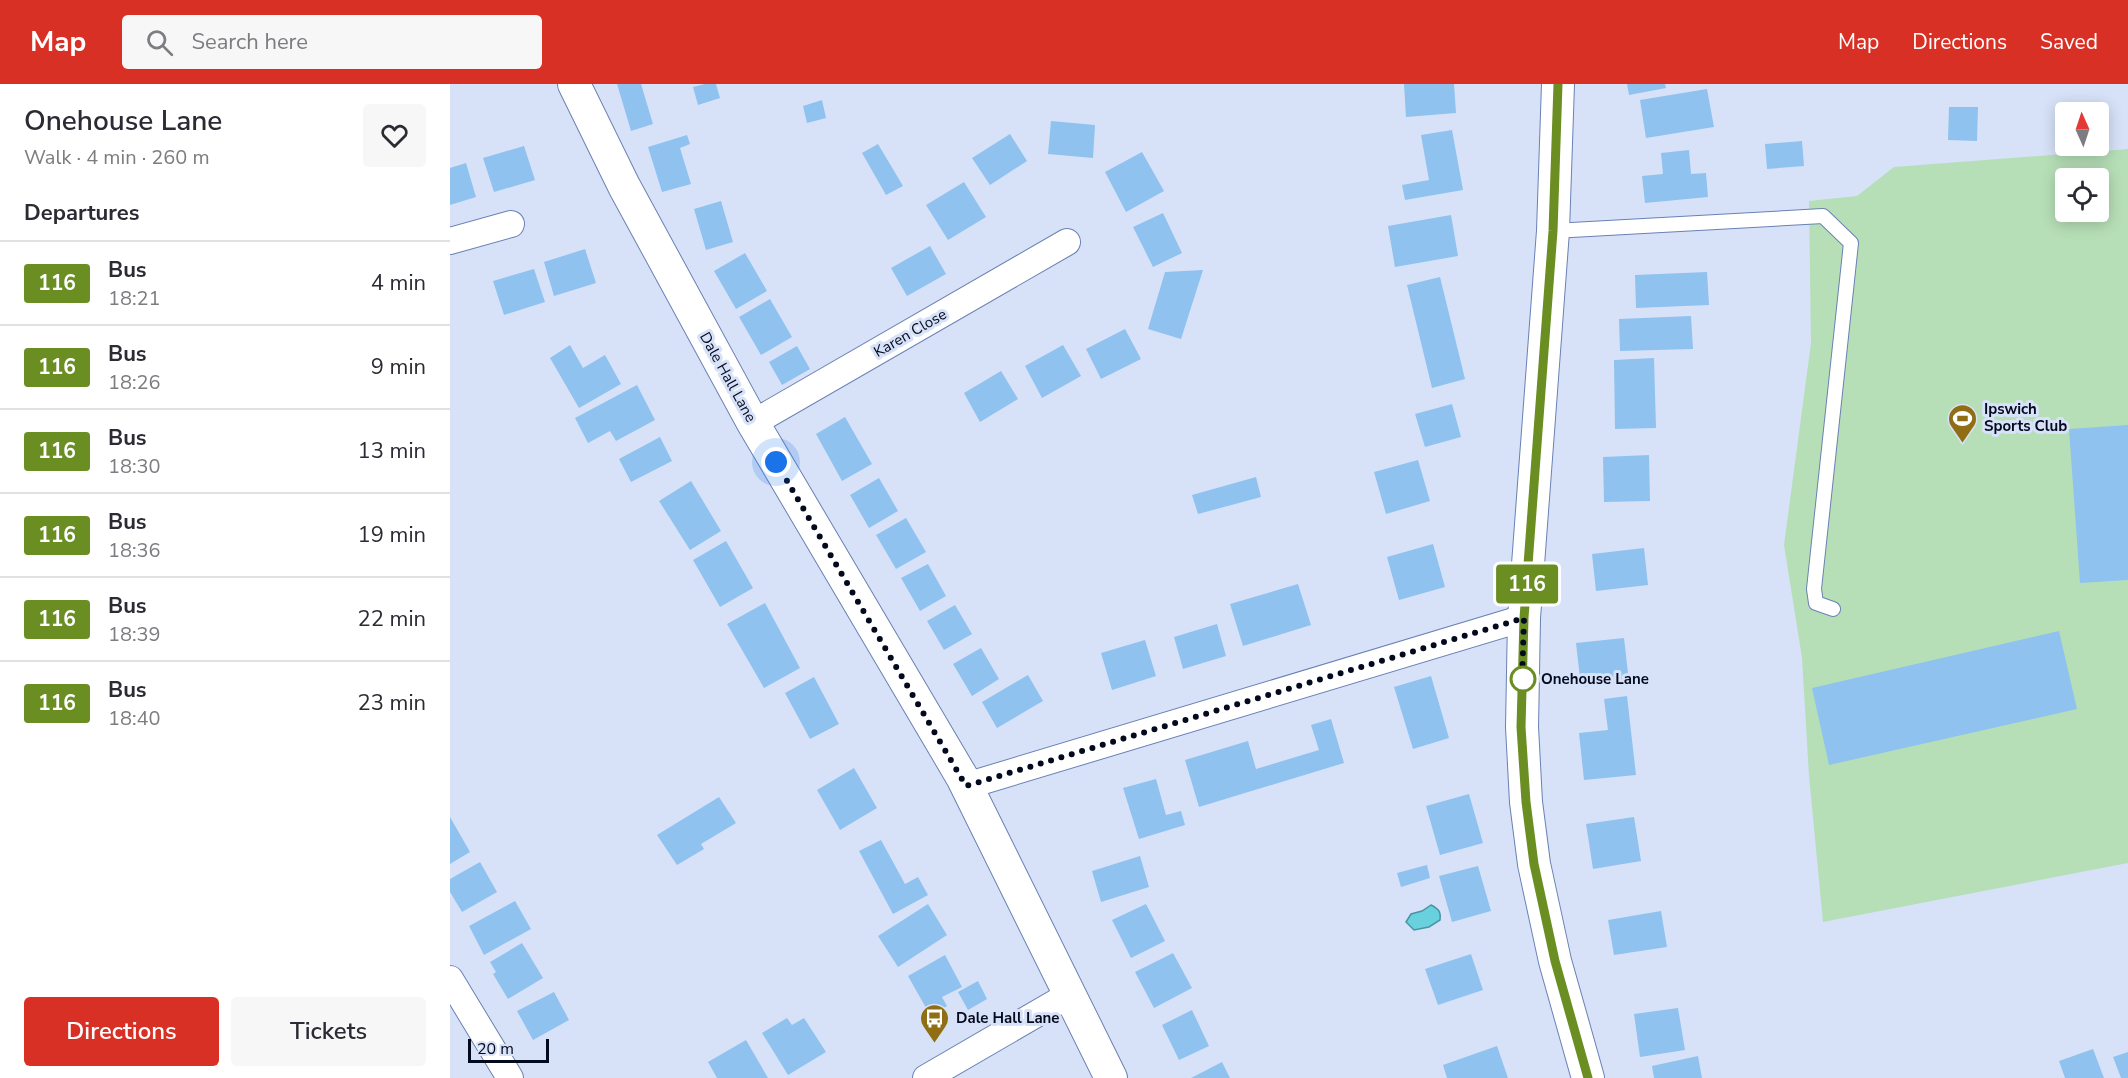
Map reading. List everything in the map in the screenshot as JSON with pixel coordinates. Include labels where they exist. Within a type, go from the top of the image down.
[{"type":"street","name":"Dale Hall Lane","points":[[574,84],[624,186],[753,423],[966,786],[1111,1078]]},
{"type":"street","points":[[1558,84],[1553,231],[1524,618],[1521,727],[1526,802],[1534,864],[1555,961],[1588,1078]]},
{"type":"street","points":[[450,241],[511,224]]},
{"type":"street","name":"Karen Close","points":[[753,423],[1067,242]]},
{"type":"street","points":[[966,786],[1524,618]]},
{"type":"street","points":[[450,979],[510,1078]]},
{"type":"street","points":[[926,1078],[1069,995]]},
{"type":"lane","points":[[1553,231],[1823,216],[1851,243],[1814,589],[1816,603],[1833,609]]},
{"type":"green space","name":"Ipswich Sports Club","points":[[2128,149],[2128,863],[1823,922],[1809,776],[1802,658],[1784,545],[1811,343],[1809,201],[1857,196],[1894,167],[2055,155],[2109,156],[2109,150]]},
{"type":"water","points":[[1431,905],[1439,911],[1440,920],[1429,927],[1414,930],[1406,922],[1411,914]]},
{"type":"building","points":[[617,84],[641,84],[653,124],[631,131]]},
{"type":"building","points":[[716,84],[720,98],[698,105],[693,87]]},
{"type":"building","points":[[1404,84],[1454,84],[1456,113],[1406,117]]},
{"type":"building","points":[[1627,84],[1665,84],[1666,88],[1629,95]]},
{"type":"building","points":[[1707,89],[1714,127],[1646,138],[1640,100]]},
{"type":"building","points":[[822,100],[826,118],[807,123],[803,106]]},
{"type":"building","points":[[1949,107],[1978,107],[1977,141],[1948,140]]},
{"type":"building","points":[[1051,121],[1095,125],[1093,158],[1048,154]]},
{"type":"building","points":[[1452,130],[1463,190],[1405,200],[1402,185],[1429,180],[1421,135]]},
{"type":"building","points":[[1010,134],[1027,161],[990,185],[972,158]]},
{"type":"building","points":[[687,135],[690,144],[680,148],[691,184],[662,192],[648,147]]},
{"type":"building","points":[[1802,141],[1804,166],[1767,169],[1765,144]]},
{"type":"building","points":[[878,144],[903,186],[886,195],[862,153]]},
{"type":"building","points":[[524,146],[535,180],[494,192],[483,158]]},
{"type":"building","points":[[1689,150],[1691,174],[1706,173],[1708,197],[1645,203],[1642,176],[1663,174],[1661,153]]},
{"type":"building","points":[[1142,152],[1164,191],[1126,212],[1105,172]]},
{"type":"building","points":[[466,163],[476,197],[450,205],[450,168]]},
{"type":"building","points":[[964,182],[986,217],[948,240],[926,205]]},
{"type":"building","points":[[721,201],[733,242],[706,250],[694,209]]},
{"type":"building","points":[[1163,213],[1182,253],[1153,267],[1133,227]]},
{"type":"building","points":[[1451,215],[1458,256],[1395,267],[1388,226]]},
{"type":"building","points":[[930,246],[946,274],[907,296],[891,268]]},
{"type":"building","points":[[585,249],[596,283],[554,296],[544,262]]},
{"type":"building","points":[[745,253],[767,291],[736,309],[714,271]]},
{"type":"building","points":[[534,269],[545,302],[504,315],[493,281]]},
{"type":"building","points":[[1203,270],[1181,339],[1148,329],[1165,272]]},
{"type":"building","points":[[1707,272],[1709,305],[1636,308],[1635,275]]},
{"type":"building","points":[[1440,277],[1465,379],[1432,388],[1407,285]]},
{"type":"building","points":[[770,299],[792,337],[761,355],[739,317]]},
{"type":"building","points":[[1691,316],[1693,349],[1620,351],[1619,319]]},
{"type":"building","points":[[1125,329],[1141,359],[1101,379],[1086,349]]},
{"type":"building","points":[[570,345],[583,368],[605,355],[621,384],[579,408],[550,358]]},
{"type":"building","points":[[1063,345],[1081,376],[1042,398],[1025,366]]},
{"type":"building","points":[[797,346],[810,369],[782,385],[769,362]]},
{"type":"building","points":[[1654,358],[1656,428],[1615,429],[1614,360]]},
{"type":"building","points":[[1001,371],[1018,399],[980,422],[964,393]]},
{"type":"building","points":[[637,385],[655,420],[616,441],[610,431],[588,443],[575,418]]},
{"type":"building","points":[[1452,404],[1461,437],[1425,447],[1415,414]]},
{"type":"building","points":[[845,417],[872,464],[842,481],[816,434]]},
{"type":"building","points":[[2128,425],[2128,580],[2080,583],[2069,429]]},
{"type":"building","points":[[660,437],[672,461],[631,482],[619,459]]},
{"type":"building","points":[[1649,455],[1650,501],[1604,502],[1603,457]]},
{"type":"building","points":[[1418,460],[1430,501],[1386,514],[1374,472]]},
{"type":"building","points":[[1256,477],[1261,497],[1198,514],[1192,495]]},
{"type":"building","points":[[879,478],[898,511],[869,528],[850,495]]},
{"type":"building","points":[[691,481],[721,531],[690,550],[659,501]]},
{"type":"building","points":[[906,518],[926,552],[896,569],[876,535]]},
{"type":"building","points":[[726,541],[753,588],[720,607],[693,560]]},
{"type":"building","points":[[1433,544],[1445,587],[1399,600],[1387,557]]},
{"type":"building","points":[[1644,548],[1648,585],[1596,591],[1592,554]]},
{"type":"building","points":[[928,564],[946,596],[920,611],[901,578]]},
{"type":"building","points":[[1298,584],[1311,625],[1243,646],[1230,604]]},
{"type":"building","points":[[765,603],[800,668],[764,688],[727,624]]},
{"type":"building","points":[[955,605],[972,634],[944,650],[927,621]]},
{"type":"building","points":[[1217,624],[1226,656],[1183,669],[1174,637]]},
{"type":"building","points":[[2059,631],[2077,709],[1829,765],[1812,688]]},
{"type":"building","points":[[1624,638],[1629,682],[1581,687],[1576,643]]},
{"type":"building","points":[[1145,640],[1156,676],[1112,690],[1101,653]]},
{"type":"building","points":[[981,648],[999,679],[972,696],[953,664]]},
{"type":"building","points":[[1028,675],[1043,701],[997,728],[982,702]]},
{"type":"building","points":[[1431,676],[1449,738],[1413,749],[1394,687]]},
{"type":"building","points":[[814,677],[839,724],[810,739],[785,693]]},
{"type":"building","points":[[1627,696],[1636,775],[1584,780],[1579,733],[1608,730],[1604,699]]},
{"type":"building","points":[[1331,719],[1344,763],[1199,807],[1185,760],[1248,741],[1256,769],[1319,750],[1311,725]]},
{"type":"building","points":[[854,768],[877,808],[840,830],[817,790]]},
{"type":"building","points":[[1156,779],[1166,815],[1181,811],[1185,825],[1139,839],[1123,788]]},
{"type":"building","points":[[1469,794],[1483,843],[1440,855],[1426,806]]},
{"type":"building","points":[[719,797],[736,823],[701,844],[704,849],[677,865],[657,835]]},
{"type":"building","points":[[450,817],[470,852],[450,864]]},
{"type":"building","points":[[1634,817],[1641,861],[1593,869],[1586,824]]},
{"type":"building","points":[[881,840],[905,884],[918,877],[928,895],[893,914],[859,851]]},
{"type":"building","points":[[1140,856],[1149,887],[1101,902],[1092,871]]},
{"type":"building","points":[[480,862],[497,892],[462,912],[450,892],[450,879]]},
{"type":"building","points":[[1427,865],[1430,878],[1401,887],[1397,873]]},
{"type":"building","points":[[1478,866],[1491,911],[1452,922],[1439,876]]},
{"type":"building","points":[[515,901],[531,929],[484,955],[469,926]]},
{"type":"building","points":[[928,904],[947,935],[898,967],[878,936]]},
{"type":"building","points":[[1146,904],[1165,941],[1131,958],[1112,920]]},
{"type":"building","points":[[1661,911],[1667,947],[1614,955],[1608,920]]},
{"type":"building","points":[[522,943],[543,978],[508,999],[493,974],[496,972],[490,962]]},
{"type":"building","points":[[1173,953],[1192,988],[1154,1008],[1135,972]]},
{"type":"building","points":[[1471,954],[1483,990],[1438,1005],[1425,969]]},
{"type":"building","points":[[945,955],[962,987],[942,997],[947,1006],[930,1015],[908,976]]},
{"type":"building","points":[[978,981],[987,999],[968,1010],[958,992]]},
{"type":"building","points":[[554,992],[569,1020],[533,1040],[517,1011]]},
{"type":"building","points":[[1678,1008],[1685,1050],[1640,1057],[1634,1014]]},
{"type":"building","points":[[1192,1010],[1209,1046],[1179,1060],[1162,1025]]},
{"type":"building","points":[[787,1018],[792,1025],[804,1018],[826,1052],[788,1075],[762,1033]]},
{"type":"building","points":[[746,1040],[768,1078],[717,1078],[708,1062]]},
{"type":"building","points":[[1497,1046],[1508,1078],[1447,1078],[1443,1065]]},
{"type":"building","points":[[2093,1049],[2104,1078],[2065,1078],[2059,1061]]},
{"type":"building","points":[[2128,1052],[2128,1078],[2121,1078],[2113,1057]]},
{"type":"building","points":[[1698,1056],[1702,1078],[1654,1078],[1652,1066]]},
{"type":"building","points":[[1222,1062],[1230,1078],[1191,1078]]},
{"type":"bus line","name":"116","points":[[1558,84],[1553,231],[1524,618],[1521,727],[1526,802],[1534,864],[1555,961],[1588,1078]]},
{"type":"place","name":"Ipswich Sports Club","points":[[1963,444]]},
{"type":"place","name":"Onehouse Lane","points":[[1523,679]]},
{"type":"place","name":"Dale Hall Lane","points":[[935,1044]]},
{"type":"route","points":[[776,462],[966,786],[1524,618],[1522,683],[1523,679]]}]
